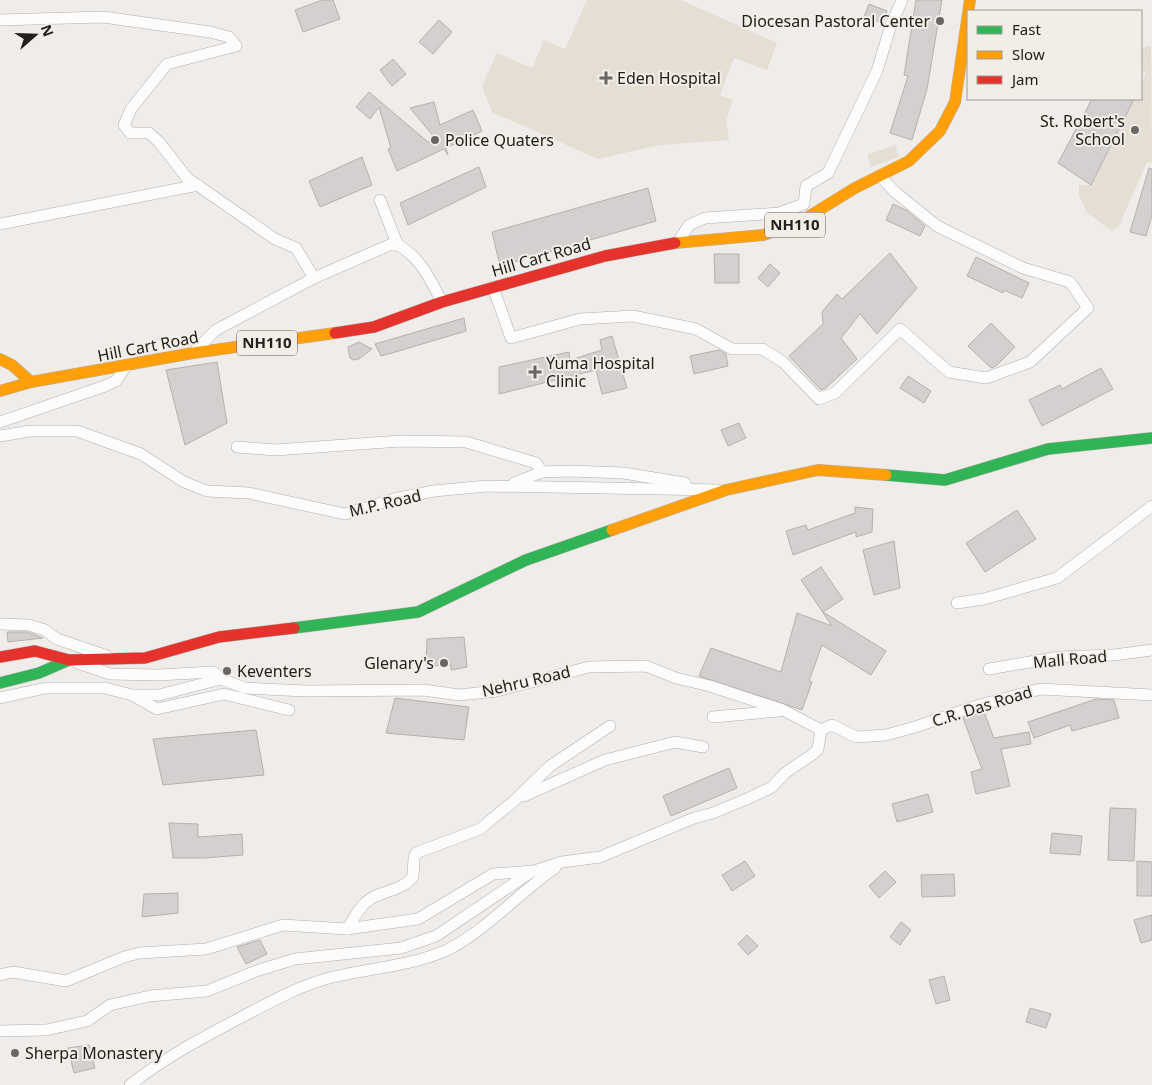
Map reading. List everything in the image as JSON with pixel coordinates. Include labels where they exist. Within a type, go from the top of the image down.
[{"type":"main road","name":"Hill Cart Road","points":[[0,391],[34,382],[193,353],[374,328],[442,302],[605,256],[678,242],[747,238],[780,231],[807,219],[856,188],[920,153],[940,131],[949,117],[955,102],[967,20]]},
{"type":"main road","points":[[0,359],[12,365],[34,382]]},
{"type":"main road","points":[[0,657],[35,651],[69,660],[145,658],[219,637],[418,612],[526,560],[726,490],[818,470],[945,480],[1048,449],[1152,438]]},
{"type":"main road","points":[[0,683],[39,673],[69,660]]},
{"type":"street","points":[[678,242],[689,225],[705,218],[779,213],[804,204],[806,186],[828,173],[877,71],[890,28],[902,0]]},
{"type":"street","points":[[0,20],[103,17],[210,32],[229,37],[236,46],[167,64],[131,109],[124,126],[130,133],[149,133],[160,142],[187,178],[274,240],[296,248],[314,278]]},
{"type":"street","points":[[493,287],[511,338],[580,319],[632,316],[696,329],[732,349],[762,349],[782,362],[819,399],[835,393],[900,329],[949,372],[986,378],[1030,362],[1088,308],[1070,282],[1024,268],[937,226],[895,192],[880,176]]},
{"type":"street","points":[[0,224],[198,186]]},
{"type":"street","points":[[380,200],[398,246]]},
{"type":"street","points":[[193,353],[216,330],[314,278],[394,243],[407,249],[422,263],[442,302]]},
{"type":"street","points":[[0,422],[105,386],[116,381],[126,366]]},
{"type":"street","name":"M.P. Road","points":[[0,436],[30,431],[76,431],[141,454],[184,482],[207,491],[249,493],[345,514],[394,499],[434,491],[504,486],[726,490]]},
{"type":"street","points":[[237,447],[275,450],[401,441],[466,442],[536,464],[542,472]]},
{"type":"street","points":[[504,486],[542,472],[571,471],[623,473],[726,490]]},
{"type":"street","points":[[957,603],[984,599],[1057,578],[1152,506]]},
{"type":"street","points":[[0,624],[29,625],[45,630],[58,638],[122,660]]},
{"type":"street","name":"Mall Road","points":[[989,669],[1059,657],[1114,655],[1152,650]]},
{"type":"street","name":"Nehru Road","points":[[69,660],[110,674],[158,675],[213,672],[221,679],[245,688],[305,691],[424,690],[459,695],[497,691],[588,667],[646,666],[676,678],[710,686],[783,710],[821,730]]},
{"type":"street","points":[[132,696],[159,695],[221,679]]},
{"type":"street","points":[[0,698],[46,688],[105,688],[132,696],[157,709],[224,694],[289,710]]},
{"type":"street","name":"C.R. Das Road","points":[[821,730],[832,725],[846,730],[856,737],[886,735],[976,706],[1041,688],[1152,695]]},
{"type":"street","points":[[713,716],[783,710]]},
{"type":"street","points":[[347,929],[365,903],[379,895],[405,887],[413,877],[416,853],[480,829],[515,800],[550,766],[610,726]]},
{"type":"street","points":[[0,975],[13,972],[66,980],[124,957],[140,953],[206,949],[283,925],[347,929],[418,919],[493,874],[534,870],[562,862],[600,857],[694,818],[713,813],[772,787],[785,773],[818,749],[821,730]]},
{"type":"street","points":[[515,800],[605,760],[675,742],[703,746]]},
{"type":"street","points":[[130,1085],[172,1056],[282,996],[332,977],[413,960],[444,951],[463,942],[528,886],[562,862]]},
{"type":"street","points":[[0,1031],[46,1030],[87,1021],[110,1005],[150,996],[207,991],[256,971],[295,959],[401,948],[436,936],[463,916],[534,870]]},
{"type":"shaded area","name":"Eden Hospital","points":[[587,0],[681,0],[777,43],[767,70],[734,58],[720,95],[733,100],[726,120],[729,140],[660,145],[598,159],[492,112],[482,86],[497,53],[532,68],[544,40],[565,49]]},
{"type":"shaded area","name":"St. Robert's School","points":[[1151,45],[1152,162],[1147,162],[1119,226],[1113,231],[1087,213],[1079,195],[1079,185],[1091,185],[1134,100],[1142,100],[1142,82],[1146,73],[1142,70],[1142,49]]},
{"type":"shaded area","points":[[895,145],[899,157],[871,167],[867,155]]},
{"type":"building","points":[[322,0],[333,0],[340,19],[303,32],[295,10]]},
{"type":"building","points":[[916,0],[942,0],[927,89],[912,140],[890,133],[908,76],[904,75]]},
{"type":"building","points":[[869,4],[887,11],[883,23],[864,17]]},
{"type":"building","points":[[439,20],[452,32],[433,54],[419,42]]},
{"type":"building","points":[[393,59],[406,74],[392,86],[380,70]]},
{"type":"building","points":[[369,92],[428,142],[434,137],[410,108],[434,102],[440,125],[473,110],[482,131],[446,148],[448,155],[444,149],[397,171],[388,149],[391,148],[379,107],[370,119],[356,107]]},
{"type":"building","name":"St. Robert's School","points":[[1091,100],[1134,100],[1091,185],[1058,163]]},
{"type":"building","points":[[362,157],[372,185],[320,207],[309,181]]},
{"type":"building","points":[[479,167],[486,187],[408,225],[400,203]]},
{"type":"building","points":[[1149,168],[1152,169],[1152,215],[1146,236],[1130,232]]},
{"type":"building","points":[[648,188],[656,221],[500,266],[492,232]]},
{"type":"building","points":[[893,204],[906,210],[925,226],[920,236],[886,220]]},
{"type":"building","points":[[890,253],[917,288],[877,334],[860,314],[841,338],[857,359],[826,388],[821,390],[789,356],[823,324],[822,312],[837,294],[842,299]]},
{"type":"building","points":[[714,254],[739,254],[739,283],[715,283]]},
{"type":"building","points":[[976,257],[1029,283],[1022,298],[1004,290],[1003,293],[967,276]]},
{"type":"building","points":[[770,264],[780,273],[768,287],[758,278]]},
{"type":"building","points":[[464,318],[466,331],[402,350],[381,356],[375,344]]},
{"type":"building","points":[[991,323],[1015,347],[996,366],[991,368],[968,346]]},
{"type":"building","points":[[612,336],[627,388],[602,394],[596,370],[499,394],[499,367],[569,352],[570,360],[602,350],[600,340]]},
{"type":"building","points":[[359,342],[372,349],[359,359],[354,360],[350,358],[348,347]]},
{"type":"building","points":[[719,350],[726,354],[728,366],[694,374],[690,356]]},
{"type":"building","points":[[217,362],[227,423],[185,445],[166,370]]},
{"type":"building","points":[[1101,368],[1113,389],[1042,426],[1029,400],[1060,385],[1062,389]]},
{"type":"building","points":[[908,376],[931,391],[924,403],[900,388]]},
{"type":"building","points":[[739,423],[746,438],[728,446],[721,430]]},
{"type":"building","points":[[855,507],[873,509],[872,532],[856,537],[856,532],[793,555],[786,531],[806,525],[808,530],[855,513]]},
{"type":"building","points":[[1017,510],[1036,539],[985,572],[966,543]]},
{"type":"building","points":[[894,541],[900,588],[874,595],[863,550]]},
{"type":"building","points":[[821,567],[843,599],[823,612],[886,651],[871,675],[822,645],[809,681],[812,682],[802,710],[699,676],[711,648],[781,672],[797,613],[832,626],[801,580]]},
{"type":"building","points":[[7,632],[28,632],[43,638],[8,642]]},
{"type":"building","points":[[464,637],[467,667],[451,670],[451,665],[426,666],[427,639]]},
{"type":"building","points":[[395,698],[469,707],[464,740],[386,733]]},
{"type":"building","points":[[1096,699],[1114,700],[1119,718],[1072,731],[1070,725],[1034,738],[1028,722]]},
{"type":"building","points":[[984,712],[994,738],[1029,732],[1031,744],[1001,749],[1010,786],[976,794],[971,772],[982,769],[963,718]]},
{"type":"building","points":[[256,730],[264,775],[163,785],[153,739]]},
{"type":"building","points":[[729,768],[737,788],[671,816],[663,796]]},
{"type":"building","points":[[928,794],[933,812],[897,822],[892,804]]},
{"type":"building","points":[[1110,808],[1136,809],[1134,861],[1108,860]]},
{"type":"building","points":[[169,823],[198,824],[198,837],[242,834],[243,855],[173,858]]},
{"type":"building","points":[[1052,833],[1082,836],[1080,855],[1050,853]]},
{"type":"building","points":[[745,861],[755,876],[732,891],[722,875]]},
{"type":"building","points":[[1137,861],[1152,862],[1152,896],[1137,896]]},
{"type":"building","points":[[885,871],[896,882],[879,898],[869,886]]},
{"type":"building","points":[[954,874],[955,896],[922,897],[921,875]]},
{"type":"building","points":[[178,893],[178,913],[142,917],[144,894]]},
{"type":"building","points":[[1152,915],[1152,940],[1141,943],[1134,920]]},
{"type":"building","points":[[901,922],[911,930],[900,945],[890,937]]},
{"type":"building","points":[[747,935],[758,946],[748,955],[738,944]]},
{"type":"building","points":[[260,940],[267,954],[246,964],[237,947]]},
{"type":"building","points":[[944,976],[950,1000],[936,1004],[929,980]]},
{"type":"building","points":[[1030,1008],[1051,1014],[1046,1028],[1026,1022]]},
{"type":"building","points":[[89,1045],[95,1068],[74,1073],[68,1048]]},
{"type":"traffic: fast","points":[[886,475],[945,480],[1048,449],[1152,438]]},
{"type":"traffic: fast","points":[[294,628],[418,612],[526,560],[612,530]]},
{"type":"traffic: fast","points":[[0,683],[39,673],[69,660]]},
{"type":"traffic: slow","points":[[969,10],[970,0]]},
{"type":"traffic: slow","points":[[675,243],[763,235],[795,225],[855,188],[909,161],[940,131],[955,102],[967,20]]},
{"type":"traffic: slow","points":[[0,359],[12,365],[31,382],[193,353],[335,333]]},
{"type":"traffic: slow","points":[[0,391],[31,382]]},
{"type":"traffic: slow","points":[[612,530],[726,490],[818,470],[886,475]]},
{"type":"traffic: jam","points":[[335,333],[374,327],[442,302],[605,256],[675,243]]},
{"type":"traffic: jam","points":[[0,657],[35,651],[69,660],[145,658],[219,637],[294,628]]},
{"type":"place","name":"Diocesan Pastoral Center","points":[[940,21]]},
{"type":"place","name":"Eden Hospital","points":[[606,78]]},
{"type":"place","name":"St. Robert's School","points":[[1135,130]]},
{"type":"place","name":"Police Quaters","points":[[435,140]]},
{"type":"place","name":"Yuma Hospital Clinic","points":[[535,372]]},
{"type":"place","name":"Glenary's","points":[[444,663]]},
{"type":"place","name":"Keventers","points":[[227,671]]},
{"type":"place","name":"Sherpa Monastery","points":[[15,1053]]}]
